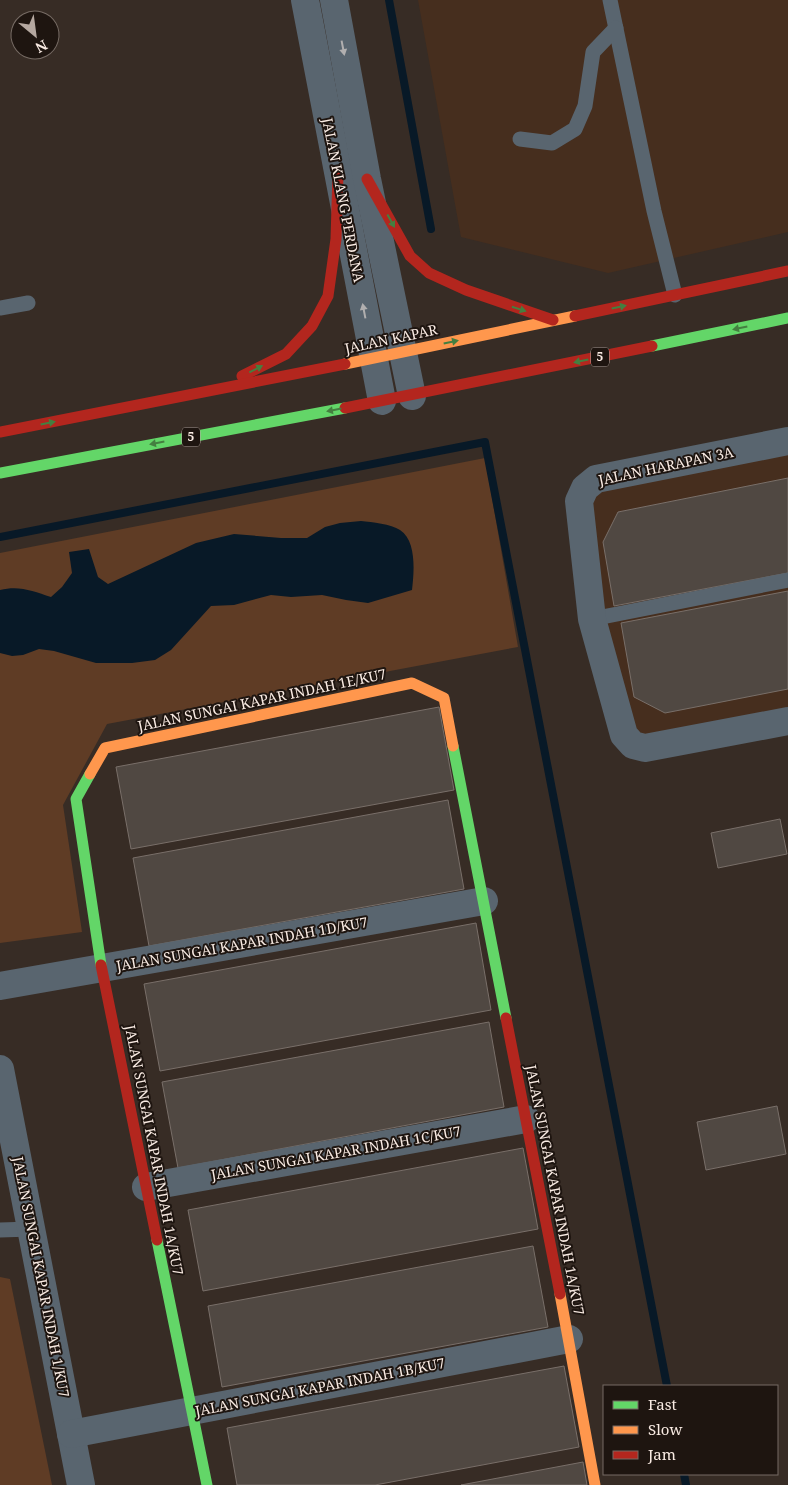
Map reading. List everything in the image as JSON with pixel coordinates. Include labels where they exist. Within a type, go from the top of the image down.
[{"type":"main road","points":[[212,391],[286,354],[312,326],[328,296],[336,239],[338,173]]},
{"type":"main road","points":[[367,179],[410,256],[429,273],[466,290],[554,320]]},
{"type":"main road","name":"JALAN KAPAR","points":[[0,432],[403,353],[788,271]]},
{"type":"main road","name":"5","points":[[0,473],[412,396],[788,318]]},
{"type":"main road","name":"JALAN SUNGAI KAPAR INDAH 1E/KU7","points":[[102,969],[76,799],[105,748],[412,684],[444,698],[484,902]]},
{"type":"main road","name":"JALAN SUNGAI KAPAR INDAH 1A/KU7","points":[[484,902],[569,1340],[595,1485]]},
{"type":"main road","name":"JALAN SUNGAI KAPAR INDAH 1A/KU7","points":[[102,969],[207,1485]]},
{"type":"street","name":"JALAN KLANG PERDANA","points":[[305,0],[382,401]]},
{"type":"street","name":"JALAN KLANG PERDANA","points":[[334,0],[367,179],[412,396]]},
{"type":"street","name":"JALAN HARAPAN 3A","points":[[788,441],[596,479],[585,488],[579,501],[592,619],[624,735],[633,745],[645,748],[788,721]]},
{"type":"street","name":"JALAN SUNGAI KAPAR INDAH 1D/KU7","points":[[0,986],[484,902]]},
{"type":"street","name":"JALAN SUNGAI KAPAR INDAH 1/KU7","points":[[0,1069],[81,1485]]},
{"type":"street","name":"JALAN SUNGAI KAPAR INDAH 1C/KU7","points":[[146,1186],[526,1119]]},
{"type":"street","name":"JALAN SUNGAI KAPAR INDAH 1B/KU7","points":[[71,1434],[569,1340]]},
{"type":"lane","points":[[610,0],[654,211],[675,295]]},
{"type":"lane","points":[[520,139],[552,143],[575,129],[585,106],[593,52],[616,28]]},
{"type":"lane","points":[[0,308],[28,303]]},
{"type":"lane","points":[[592,619],[788,580]]},
{"type":"lane","points":[[0,1230],[31,1229]]},
{"type":"shaded area","points":[[418,0],[788,0],[788,232],[608,273],[461,237]]},
{"type":"shaded area","points":[[788,451],[788,712],[642,739],[631,730],[599,603],[589,505],[600,489]]},
{"type":"shaded area","points":[[485,458],[518,647],[107,724],[63,805],[82,932],[0,943],[0,553]]},
{"type":"shaded area","points":[[0,1277],[10,1279],[52,1485],[0,1485]]},
{"type":"water","points":[[361,521],[392,526],[405,535],[412,549],[412,590],[368,603],[322,595],[291,597],[271,595],[234,605],[211,606],[171,650],[155,660],[132,663],[96,663],[54,651],[39,649],[23,655],[12,656],[0,653],[0,590],[20,588],[51,597],[62,587],[72,573],[69,552],[89,549],[98,577],[108,584],[196,543],[234,534],[307,538],[325,527]]},
{"type":"building","points":[[788,478],[788,573],[614,606],[603,542],[618,512]]},
{"type":"building","points":[[788,591],[788,689],[665,713],[634,697],[621,623]]},
{"type":"building","points":[[439,707],[454,790],[131,849],[116,767]]},
{"type":"building","points":[[448,800],[464,889],[149,946],[133,858]]},
{"type":"building","points":[[780,819],[787,854],[718,868],[711,833]]},
{"type":"building","points":[[476,923],[491,1010],[160,1071],[144,984]]},
{"type":"building","points":[[489,1022],[504,1107],[178,1168],[162,1082]]},
{"type":"building","points":[[777,1106],[786,1154],[706,1170],[697,1122]]},
{"type":"building","points":[[523,1148],[538,1229],[203,1291],[188,1210]]},
{"type":"building","points":[[533,1246],[548,1327],[222,1387],[208,1306]]},
{"type":"building","points":[[564,1366],[579,1447],[375,1485],[237,1485],[227,1428]]},
{"type":"building","points":[[583,1462],[587,1485],[461,1485]]},
{"type":"waterway","points":[[389,0],[431,229]]},
{"type":"waterway","points":[[0,537],[485,442],[667,1385]]},
{"type":"waterway","points":[[684,1475],[686,1485]]},
{"type":"traffic: fast","points":[[652,346],[788,318]]},
{"type":"traffic: fast","points":[[0,473],[345,408]]},
{"type":"traffic: fast","points":[[453,746],[506,1018]]},
{"type":"traffic: fast","points":[[90,774],[76,799],[101,965]]},
{"type":"traffic: fast","points":[[157,1240],[207,1485]]},
{"type":"traffic: slow","points":[[345,364],[575,316]]},
{"type":"traffic: slow","points":[[90,774],[105,748],[412,683],[444,698],[453,746]]},
{"type":"traffic: slow","points":[[560,1294],[595,1485]]},
{"type":"traffic: jam","points":[[242,376],[286,354],[312,326],[328,296],[336,239],[338,173]]},
{"type":"traffic: jam","points":[[367,179],[410,256],[429,273],[466,290],[553,320]]},
{"type":"traffic: jam","points":[[575,316],[788,271]]},
{"type":"traffic: jam","points":[[345,408],[652,346]]},
{"type":"traffic: jam","points":[[0,432],[345,364]]},
{"type":"traffic: jam","points":[[101,965],[157,1240]]},
{"type":"traffic: jam","points":[[506,1018],[560,1294]]}]
